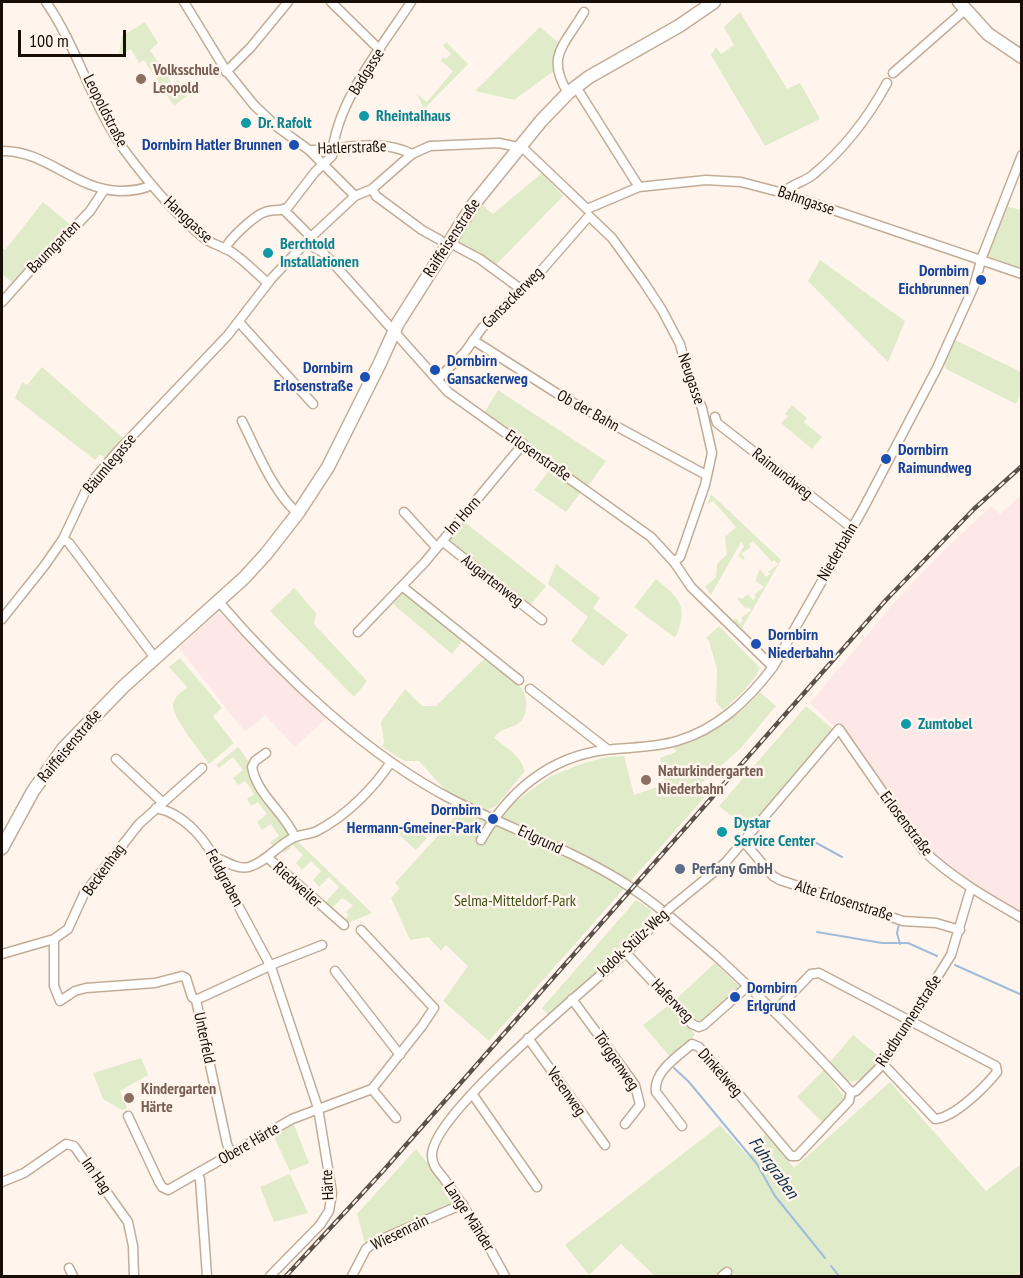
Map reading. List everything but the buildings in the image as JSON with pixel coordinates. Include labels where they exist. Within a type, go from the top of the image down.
[{"type":"street","name":"Leopoldstraße","points":[[46,2],[67,35],[103,114],[124,150],[152,185]]},
{"type":"street","name":"Hatlerstraße","points":[[186,2],[226,72],[254,105],[276,126],[309,150],[390,145],[412,154]]},
{"type":"street","points":[[226,72],[288,2]]},
{"type":"street","points":[[331,2],[380,50]]},
{"type":"street","name":"Badgasse","points":[[284,210],[315,172],[332,156],[333,139],[353,91],[411,2]]},
{"type":"street","points":[[518,146],[525,133],[541,121],[572,90],[609,64],[687,21],[714,2]]},
{"type":"street","points":[[893,73],[963,5],[994,39],[1022,57]]},
{"type":"street","points":[[584,12],[562,47],[556,62],[562,82],[572,90],[639,187]]},
{"type":"street","points":[[783,193],[812,176],[842,147],[871,112],[887,83]]},
{"type":"street","points":[[412,154],[430,146],[492,143],[518,146],[528,151],[588,212]]},
{"type":"street","name":"Raiffeisenstraße","points":[[2,848],[33,790],[55,758],[93,716],[219,602],[263,558],[298,513],[328,467],[444,241],[496,174],[507,154],[518,146]]},
{"type":"street","points":[[309,150],[355,196]]},
{"type":"street","name":"Hanggasse","points":[[2,151],[21,152],[35,157],[89,186],[104,190],[136,190],[152,185],[199,233],[234,254],[268,283]]},
{"type":"street","name":"Bäumlegasse","points":[[2,619],[63,539],[90,483],[239,322],[268,283],[308,240],[355,196],[372,189],[412,154]]},
{"type":"street","name":"Niederbahn","points":[[481,840],[493,819],[524,784],[544,771],[574,757],[608,749],[654,746],[699,732],[740,705],[761,684],[852,528],[937,368],[974,286],[1022,155]]},
{"type":"street","name":"Bahngasse","points":[[588,212],[639,187],[713,180],[741,182],[783,193],[1022,274]]},
{"type":"street","points":[[372,189],[376,196],[422,230],[480,259],[522,290]]},
{"type":"street","name":"Baumgarten","points":[[2,302],[35,265],[52,251],[90,211],[104,190]]},
{"type":"street","points":[[225,249],[231,240],[260,214],[284,210]]},
{"type":"street","name":"Erlosenstraße","points":[[284,210],[308,240],[334,264],[437,380],[459,401],[523,444],[651,537],[700,596],[773,667]]},
{"type":"street","name":"Gansackerweg","points":[[437,380],[482,328],[522,290],[588,212]]},
{"type":"street","name":"Neugasse","points":[[588,212],[612,238],[639,274],[665,315],[680,344],[687,372],[698,397],[708,432],[712,453],[705,485],[680,557],[674,562]]},
{"type":"street","points":[[239,322],[313,404]]},
{"type":"street","name":"Ob der Bahn","points":[[473,340],[558,395],[706,475]]},
{"type":"street","name":"Raimundweg","points":[[714,417],[717,423],[852,528]]},
{"type":"street","points":[[242,421],[268,473],[291,508],[298,513]]},
{"type":"street","name":"Im Horn","points":[[358,632],[403,587],[523,444]]},
{"type":"street","name":"Augartenweg","points":[[404,512],[439,544],[542,620]]},
{"type":"street","points":[[63,539],[69,543],[155,658]]},
{"type":"street","points":[[403,587],[519,680]]},
{"type":"street","name":"Erlgrund","points":[[219,602],[290,675],[361,740],[391,762],[446,796],[588,862],[622,882],[678,922],[775,1011],[851,1092]]},
{"type":"street","points":[[530,688],[608,749]]},
{"type":"street","name":"Erlosenstraße","points":[[839,729],[923,850],[935,862],[971,888],[1022,918]]},
{"type":"street","name":"Jodok-Stülz-Weg","points":[[432,1157],[437,1137],[473,1095],[528,1038],[626,953],[670,908],[710,877],[744,842],[839,729]]},
{"type":"street","points":[[266,753],[255,761],[252,767],[253,774],[295,837]]},
{"type":"street","name":"Feldgraben","points":[[116,759],[159,805],[184,822],[203,840],[215,857],[218,868],[271,967],[318,1108]]},
{"type":"street","points":[[268,858],[289,840],[314,832],[338,816],[380,778],[391,762]]},
{"type":"street","name":"Beckenhag","points":[[54,939],[68,929],[84,894],[139,824],[202,768]]},
{"type":"street","name":"Alte Erlosenstraße","points":[[744,842],[773,876],[780,880],[903,921],[936,922],[960,930]]},
{"type":"street","name":"Riedweiler","points":[[215,857],[241,868],[250,867],[268,858],[344,925]]},
{"type":"street","name":"Riedbrunnenstraße","points":[[791,1156],[795,1157],[805,1148],[849,1101],[851,1092],[883,1064],[951,955],[971,888]]},
{"type":"street","points":[[361,930],[434,1008],[372,1089],[396,1118]]},
{"type":"street","points":[[2,954],[54,939]]},
{"type":"street","name":"Unterfeld","points":[[54,939],[54,986],[60,1001],[75,991],[86,988],[155,983],[182,976],[186,978],[192,997],[196,1000],[231,1154]]},
{"type":"street","points":[[196,1000],[322,945]]},
{"type":"street","name":"Haferweg","points":[[626,953],[692,1024],[699,1027],[748,986]]},
{"type":"street","points":[[334,971],[400,1055]]},
{"type":"street","points":[[775,1011],[811,974],[819,973],[996,1066],[997,1072],[968,1101],[942,1119],[934,1119],[883,1064]]},
{"type":"street","name":"Törggenweg","points":[[572,999],[635,1085],[640,1105],[625,1124]]},
{"type":"street","name":"Vesenweg","points":[[528,1038],[605,1145]]},
{"type":"street","name":"Dinkelweg","points":[[682,1126],[656,1092],[655,1086],[658,1078],[670,1063],[692,1044],[699,1047],[791,1156]]},
{"type":"street","name":"Obere Härte","points":[[128,1116],[165,1190],[171,1189],[292,1119],[372,1089]]},
{"type":"street","points":[[473,1095],[537,1187]]},
{"type":"street","name":"Härte","points":[[270,1276],[326,1218],[331,1202],[332,1192],[318,1108]]},
{"type":"street","name":"Im Hag","points":[[2,1182],[24,1173],[66,1144],[74,1146],[128,1222],[134,1276]]},
{"type":"street","name":"Lange Mähder","points":[[432,1157],[434,1165],[480,1229],[506,1276]]},
{"type":"street","points":[[197,1174],[200,1179],[207,1276]]},
{"type":"street","name":"Wiesenrain","points":[[352,1276],[366,1249],[375,1242],[463,1204]]},
{"type":"shaded area","name":"Zumtobel","points":[[1021,496],[1021,913],[955,872],[924,846],[854,746],[810,703],[930,564],[991,506],[1000,514]]},
{"type":"shaded area","points":[[217,613],[222,615],[327,717],[295,747],[265,715],[245,732],[179,648]]},
{"type":"green space","points":[[740,12],[787,89],[800,83],[820,119],[765,146],[711,55],[716,47],[721,54],[734,45],[724,27]]},
{"type":"green space","points":[[145,22],[158,43],[150,50],[172,84],[178,80],[189,94],[174,106],[144,60],[139,63],[131,49],[119,55],[122,36]]},
{"type":"green space","points":[[540,27],[561,45],[555,70],[514,100],[475,91]]},
{"type":"green space","points":[[446,42],[468,64],[424,109],[417,94],[427,102],[453,71],[441,61],[443,57],[446,59],[451,54],[443,46]]},
{"type":"green space","points":[[542,173],[563,196],[496,265],[457,241],[482,205],[493,214]]},
{"type":"green space","points":[[43,202],[72,226],[15,285],[2,274],[2,248],[5,250]]},
{"type":"green space","points":[[1006,206],[1021,210],[1021,268],[985,256]]},
{"type":"green space","points":[[820,260],[905,321],[888,362],[808,281]]},
{"type":"green space","points":[[955,340],[1021,372],[1021,393],[1016,404],[946,369],[944,363]]},
{"type":"green space","points":[[42,367],[123,438],[105,458],[100,454],[95,460],[15,398],[22,382],[27,385]]},
{"type":"green space","points":[[498,390],[606,461],[588,486],[484,413]]},
{"type":"green space","points":[[792,405],[807,418],[804,422],[822,437],[812,449],[781,423],[788,416],[785,414]]},
{"type":"green space","points":[[550,469],[581,492],[566,512],[534,490]]},
{"type":"green space","points":[[711,494],[781,560],[742,628],[733,621],[736,618],[740,624],[743,620],[741,618],[751,610],[748,607],[746,609],[737,599],[739,597],[742,599],[748,594],[753,600],[756,597],[754,595],[764,587],[755,581],[760,569],[766,577],[770,574],[768,572],[778,564],[774,560],[772,562],[753,541],[749,544],[751,547],[741,554],[745,558],[743,560],[738,556],[744,546],[741,542],[711,595],[705,587],[716,577],[717,564],[727,554],[725,537],[736,527],[713,501],[707,505]]},
{"type":"green space","points":[[463,521],[546,586],[529,607],[449,544],[448,538]]},
{"type":"green space","points":[[556,564],[600,598],[593,608],[628,635],[603,666],[571,641],[588,617],[548,584]]},
{"type":"green space","points":[[656,579],[676,597],[679,603],[682,617],[674,637],[634,607]]},
{"type":"green space","points":[[294,588],[316,613],[314,624],[367,681],[354,697],[270,611]]},
{"type":"green space","points":[[404,592],[463,640],[452,654],[393,604]]},
{"type":"green space","points":[[719,626],[760,668],[748,685],[723,710],[716,702],[717,669],[709,641],[706,638]]},
{"type":"green space","points":[[180,658],[222,708],[213,716],[234,743],[209,764],[174,712],[174,700],[187,687],[169,667]]},
{"type":"green space","points":[[484,659],[520,686],[524,692],[526,705],[521,721],[500,732],[494,738],[516,756],[525,771],[496,806],[484,811],[447,792],[419,761],[405,761],[382,747],[384,742],[381,722],[405,689],[422,706],[436,706]]},
{"type":"green space","name":"Selma-Mitteldorf-Park","points":[[760,692],[776,706],[740,749],[698,786],[704,798],[489,1041],[443,1001],[468,966],[446,945],[441,951],[428,937],[410,940],[391,898],[400,888],[395,883],[462,809],[486,821],[485,824],[493,828],[511,805],[549,777],[606,757],[624,756],[634,795],[665,784],[660,758],[676,752],[674,748],[723,724],[742,710]]},
{"type":"green space","points":[[806,706],[833,729],[749,830],[719,806]]},
{"type":"green space","points":[[238,747],[250,763],[291,834],[274,848],[270,842],[279,836],[271,824],[262,830],[257,822],[267,814],[258,802],[251,806],[247,799],[254,794],[245,781],[238,785],[233,778],[243,770],[233,757],[219,768],[216,765]]},
{"type":"green space","points":[[406,819],[427,838],[416,850],[395,831]]},
{"type":"green space","points":[[296,840],[372,913],[345,924],[342,922],[349,915],[346,912],[353,905],[342,898],[330,910],[325,903],[339,887],[329,877],[319,887],[313,880],[321,871],[311,861],[302,870],[296,863],[303,855],[293,845],[285,853],[281,849]]},
{"type":"green space","points":[[636,900],[652,911],[642,924],[646,927],[549,1015],[542,1008]]},
{"type":"green space","points":[[715,963],[740,987],[702,1021],[692,1019],[675,1000]]},
{"type":"green space","points":[[669,1005],[695,1034],[689,1044],[671,1058],[643,1025]]},
{"type":"green space","points":[[853,1035],[881,1058],[861,1079],[851,1082],[846,1080],[830,1062]]},
{"type":"green space","points":[[141,1058],[148,1075],[120,1091],[127,1108],[122,1110],[103,1099],[93,1073]]},
{"type":"green space","points":[[824,1070],[845,1101],[824,1124],[797,1097]]},
{"type":"green space","points":[[890,1082],[986,1191],[1021,1164],[1021,1276],[655,1276],[621,1244],[589,1275],[565,1245],[720,1125],[749,1157],[766,1133],[794,1168]]},
{"type":"green space","points":[[293,1122],[309,1163],[290,1171],[273,1135]]},
{"type":"green space","points":[[416,1149],[450,1192],[453,1200],[449,1206],[365,1243],[357,1214]]},
{"type":"green space","points":[[290,1174],[308,1213],[274,1222],[260,1187]]},
{"type":"waterway","points":[[802,835],[842,857]]},
{"type":"waterway","points":[[899,924],[897,933],[900,944]]},
{"type":"waterway","points":[[817,932],[882,943],[908,943],[937,956]]},
{"type":"waterway","points":[[955,965],[1022,995]]},
{"type":"waterway","name":"Fuhrgraben","points":[[674,1068],[689,1082],[757,1164],[775,1196],[825,1258]]},
{"type":"waterway","name":"Fuhrgraben","points":[[831,1266],[839,1276]]},
{"type":"railway","points":[[286,1276],[383,1171],[886,600],[974,509],[1022,466]]},
{"type":"place","name":"Volksschule Leopold","points":[[141,79]]},
{"type":"place","name":"Rheintalhaus","points":[[364,116]]},
{"type":"place","name":"Dr. Rafolt","points":[[246,123]]},
{"type":"place","name":"Dornbirn Hatler Brunnen","points":[[294,145]]},
{"type":"place","name":"Berchtold Installationen","points":[[268,253]]},
{"type":"place","name":"Dornbirn Eichbrunnen","points":[[981,280]]},
{"type":"place","name":"Dornbirn Gansackerweg","points":[[435,370]]},
{"type":"place","name":"Dornbirn Erlosenstraße","points":[[365,377]]},
{"type":"place","name":"Dornbirn Raimundweg","points":[[886,459]]},
{"type":"place","name":"Dornbirn Niederbahn","points":[[756,644]]},
{"type":"place","name":"Zumtobel","points":[[906,724]]},
{"type":"place","name":"Naturkindergarten Niederbahn","points":[[646,780]]},
{"type":"place","name":"Dornbirn Hermann-Gmeiner-Park","points":[[493,819]]},
{"type":"place","name":"Dystar Service Center","points":[[722,832]]},
{"type":"place","name":"Perfany GmbH","points":[[680,869]]},
{"type":"place","name":"Dornbirn Erlgrund","points":[[735,997]]},
{"type":"place","name":"Kindergarten Härte","points":[[129,1098]]}]
